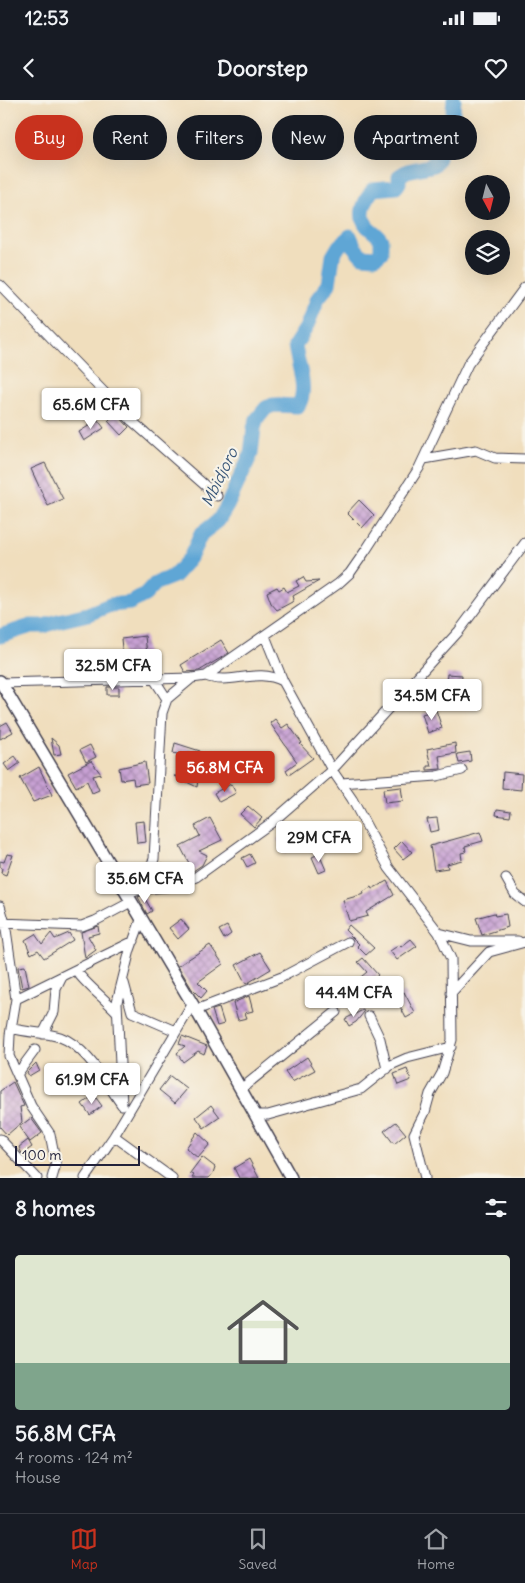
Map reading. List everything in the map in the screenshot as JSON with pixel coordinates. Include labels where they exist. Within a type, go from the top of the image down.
[{"type":"street","points":[[0,285],[132,420],[217,496]]},
{"type":"street","points":[[206,676],[338,584],[350,573],[424,459],[468,364],[525,287]]},
{"type":"street","points":[[424,459],[476,450],[495,458],[525,459]]},
{"type":"street","points":[[3,923],[82,926],[95,922],[143,889],[176,886],[196,877],[271,823],[332,770],[459,631],[525,543]]},
{"type":"street","points":[[265,636],[283,681],[332,770],[389,868],[439,933],[453,964],[451,1047],[442,1074],[430,1094],[425,1112],[414,1134],[426,1178]]},
{"type":"street","points":[[283,681],[267,675],[215,678],[206,676],[192,678],[1,682],[194,1007],[291,1178]]},
{"type":"street","points":[[143,889],[154,858],[161,762],[160,728],[162,713],[167,699],[192,678]]},
{"type":"street","points":[[154,679],[167,699]]},
{"type":"street","points":[[341,783],[437,776],[462,770]]},
{"type":"street","points":[[506,878],[515,894],[525,902]]},
{"type":"street","points":[[0,906],[16,999],[9,1056],[31,1106],[50,1134],[56,1164],[52,1178]]},
{"type":"street","points":[[125,1108],[117,1012],[123,974],[142,920]]},
{"type":"street","points":[[439,933],[471,942],[525,942]]},
{"type":"street","points":[[16,999],[134,941]]},
{"type":"street","points":[[85,1178],[114,1136],[125,1108],[194,1007],[282,977],[348,942]]},
{"type":"street","points":[[451,993],[489,952],[525,942]]},
{"type":"street","points":[[76,970],[78,976],[91,985],[117,1012]]},
{"type":"street","points":[[123,974],[124,991],[132,1012],[176,1031]]},
{"type":"street","points":[[43,1034],[54,1012],[56,989],[62,977]]},
{"type":"street","points":[[241,1089],[336,1012]]},
{"type":"street","points":[[369,1016],[380,1039],[387,1069]]},
{"type":"street","points":[[11,1028],[27,1033],[43,1034],[67,1040],[80,1049],[125,1108]]},
{"type":"street","points":[[256,1115],[268,1115],[361,1089],[387,1069],[412,1056],[451,1047]]},
{"type":"street","points":[[18,1073],[35,1050]]},
{"type":"street","points":[[114,1136],[172,1178]]},
{"type":"street","points":[[0,1139],[37,1178]]},
{"type":"building","points":[[116,413],[129,427],[121,435],[108,421]]},
{"type":"building","points":[[98,420],[104,428],[84,441],[79,432]]},
{"type":"building","points":[[45,463],[63,499],[48,506],[31,469]]},
{"type":"building","points":[[359,500],[374,515],[362,528],[347,513]]},
{"type":"building","points":[[303,577],[306,582],[319,581],[293,596],[292,602],[277,610],[271,603],[267,592],[277,587],[279,590],[284,587],[287,592],[299,586],[296,581]]},
{"type":"building","points":[[145,636],[147,655],[141,656],[141,659],[132,660],[132,656],[123,657],[121,639]]},
{"type":"building","points":[[221,640],[229,653],[199,671],[185,672],[181,665]]},
{"type":"building","points":[[447,674],[462,675],[461,686],[446,685]]},
{"type":"building","points":[[107,687],[119,687],[119,695],[107,695]]},
{"type":"building","points":[[436,710],[442,728],[428,733],[422,714]]},
{"type":"building","points":[[275,719],[282,728],[288,724],[302,743],[300,744],[313,758],[289,775],[286,770],[297,762],[270,723]]},
{"type":"building","points":[[7,722],[13,732],[0,739],[0,726]]},
{"type":"building","points":[[51,738],[59,745],[61,754],[54,755]]},
{"type":"building","points":[[175,743],[200,751],[197,759],[173,753]]},
{"type":"building","points":[[455,743],[456,753],[439,756],[441,769],[427,770],[427,766],[431,766],[427,749]]},
{"type":"building","points":[[90,745],[96,757],[86,762],[80,750]]},
{"type":"building","points":[[470,752],[471,761],[459,763],[457,754]]},
{"type":"building","points":[[15,756],[20,763],[9,771],[4,764]]},
{"type":"building","points":[[91,761],[101,774],[93,776],[99,790],[92,793],[87,781],[76,787],[68,773]]},
{"type":"building","points":[[145,762],[148,783],[134,785],[133,778],[121,780],[119,768]]},
{"type":"building","points":[[224,763],[226,770],[208,774],[207,768]]},
{"type":"building","points":[[39,767],[52,795],[33,802],[20,778]]},
{"type":"building","points":[[194,771],[191,778],[198,779],[197,787],[174,776],[182,776]]},
{"type":"building","points":[[503,772],[522,774],[521,790],[502,788]]},
{"type":"building","points":[[231,784],[236,793],[219,802],[214,793]]},
{"type":"building","points":[[401,787],[403,801],[385,803],[383,789]]},
{"type":"building","points":[[248,806],[262,818],[254,827],[240,814]]},
{"type":"building","points":[[497,809],[511,811],[510,817],[496,815]]},
{"type":"building","points":[[210,818],[222,840],[199,851],[207,855],[202,865],[190,873],[187,867],[190,865],[180,846],[200,836],[195,826]]},
{"type":"building","points":[[437,818],[439,830],[430,832],[427,819]]},
{"type":"building","points":[[144,821],[146,842],[137,843],[135,822]]},
{"type":"building","points":[[292,831],[300,844],[284,853],[277,839]]},
{"type":"building","points":[[480,832],[483,841],[465,846],[466,852],[461,853],[462,860],[447,864],[448,868],[434,870],[430,846]]},
{"type":"building","points":[[402,841],[412,852],[403,859],[394,849]]},
{"type":"building","points":[[7,854],[13,855],[6,875],[1,873],[0,861],[4,862]]},
{"type":"building","points":[[250,854],[255,863],[247,867],[242,858]]},
{"type":"building","points":[[319,854],[326,870],[319,873],[312,857]]},
{"type":"building","points":[[163,863],[171,880],[161,881],[156,870],[158,865]]},
{"type":"building","points":[[136,865],[140,874],[129,880],[124,871]]},
{"type":"building","points":[[387,881],[394,895],[366,912],[368,916],[349,921],[343,900],[364,894],[363,892],[371,887],[372,889]]},
{"type":"building","points":[[143,895],[152,911],[147,914],[138,897]]},
{"type":"building","points":[[494,913],[495,916],[506,914],[508,927],[482,935],[476,918]]},
{"type":"building","points":[[181,919],[189,929],[178,939],[169,928]]},
{"type":"building","points":[[349,925],[374,948],[366,955],[357,946],[359,944],[345,930]]},
{"type":"building","points":[[98,926],[99,933],[88,936],[96,950],[85,958],[81,932]]},
{"type":"building","points":[[227,926],[231,934],[224,939],[219,930]]},
{"type":"building","points":[[51,933],[55,939],[69,933],[73,940],[44,958],[38,950],[31,954],[25,940],[35,934],[42,944]]},
{"type":"building","points":[[411,939],[417,946],[397,960],[390,951],[399,945],[401,947]]},
{"type":"building","points":[[210,945],[223,964],[198,982],[207,991],[201,998],[192,989],[178,966]]},
{"type":"building","points":[[260,952],[271,969],[246,984],[236,965]]},
{"type":"building","points":[[363,958],[378,975],[374,979],[372,977],[342,1002],[336,994],[344,987],[346,989],[367,972],[358,962]]},
{"type":"building","points":[[25,966],[29,986],[22,988],[18,967]]},
{"type":"building","points":[[404,992],[415,1013],[406,1018],[395,997]]},
{"type":"building","points":[[249,996],[253,1011],[245,1013],[247,1018],[238,1020],[233,1003]]},
{"type":"building","points":[[219,1008],[224,1024],[217,1026],[212,1010]]},
{"type":"building","points":[[363,1010],[364,1012],[356,1022],[349,1026],[345,1019]]},
{"type":"building","points":[[182,1036],[207,1046],[204,1054],[198,1051],[183,1062],[177,1053],[185,1046],[179,1044]]},
{"type":"building","points":[[307,1057],[315,1070],[292,1082],[285,1072]]},
{"type":"building","points":[[36,1063],[39,1070],[29,1076],[27,1072]]},
{"type":"building","points":[[407,1069],[411,1080],[398,1085],[394,1074]]},
{"type":"building","points":[[170,1076],[187,1089],[175,1103],[159,1090]]},
{"type":"building","points":[[13,1082],[24,1106],[20,1107],[22,1122],[7,1135],[0,1127],[0,1091]]},
{"type":"building","points":[[94,1095],[102,1106],[90,1115],[82,1104]]},
{"type":"building","points":[[211,1105],[220,1117],[204,1128],[196,1117]]},
{"type":"building","points":[[31,1118],[42,1133],[30,1142],[19,1127]]},
{"type":"building","points":[[396,1122],[406,1134],[394,1144],[384,1131]]},
{"type":"building","points":[[197,1132],[210,1144],[198,1158],[186,1148]]},
{"type":"building","points":[[28,1140],[32,1147],[22,1154],[19,1147]]},
{"type":"building","points":[[202,1157],[215,1167],[213,1173],[209,1178],[192,1178],[194,1175],[190,1173]]},
{"type":"building","points":[[249,1159],[259,1178],[239,1178],[234,1168]]},
{"type":"waterway","name":"Mbidjoro","points":[[0,636],[31,626],[44,626],[88,614],[110,605],[130,603],[145,595],[156,583],[174,576],[190,558],[201,534],[218,521],[227,506],[251,454],[257,419],[266,408],[273,405],[298,406],[301,399],[302,384],[295,345],[306,328],[318,298],[329,284],[333,256],[339,246],[350,236],[355,248],[362,256],[376,257],[381,253],[381,240],[364,221],[365,202],[373,189],[396,187],[399,183],[399,176],[407,171],[434,165],[438,158],[433,152],[432,144],[451,132],[454,100]]}]
